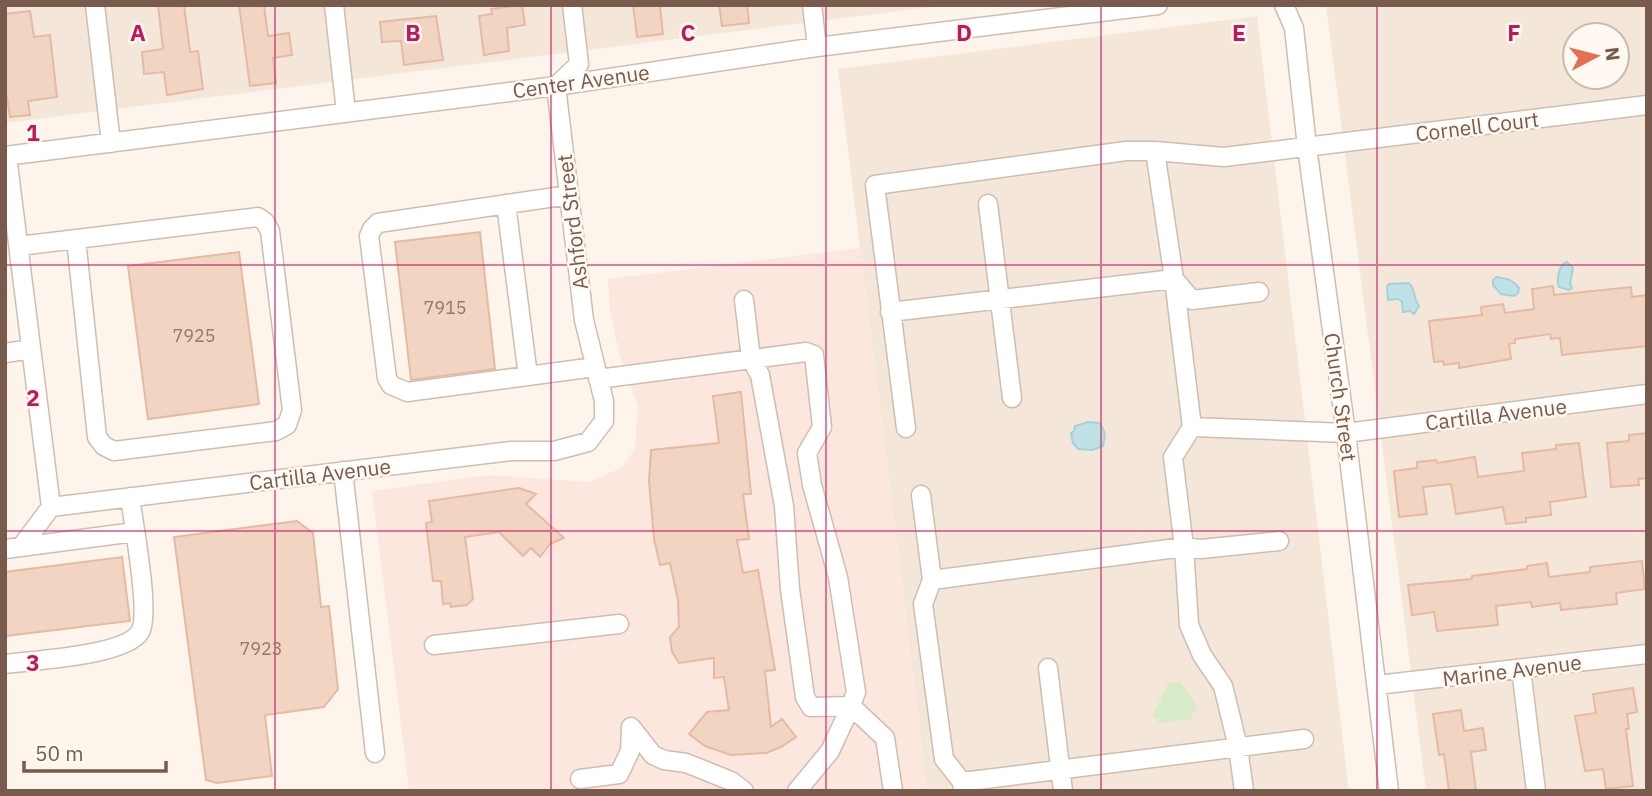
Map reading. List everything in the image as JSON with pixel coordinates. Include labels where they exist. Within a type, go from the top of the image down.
[{"type":"street","points":[[95,5],[111,143]]},
{"type":"street","points":[[334,5],[346,112]]},
{"type":"street","points":[[556,86],[579,64],[572,5]]},
{"type":"street","points":[[812,5],[817,47]]},
{"type":"street","name":"Center Avenue","points":[[6,156],[556,86],[817,47],[1158,5]]},
{"type":"street","name":"Church Street","points":[[1284,5],[1294,28],[1389,791]]},
{"type":"street","name":"Ashford Street","points":[[556,86],[584,320],[604,401],[604,421],[588,442]]},
{"type":"street","name":"Cornell Court","points":[[890,312],[875,185],[1126,151],[1224,157],[1647,105]]},
{"type":"street","points":[[1155,151],[1192,427],[1173,457],[1184,547],[1189,625],[1202,655],[1223,685],[1238,747],[1244,791]]},
{"type":"street","points":[[6,156],[14,241],[51,507],[13,548]]},
{"type":"street","points":[[569,195],[378,223],[372,229],[369,236],[391,385],[407,392],[528,376],[596,373],[806,352],[814,355],[822,427],[807,453],[812,485],[838,578],[856,692],[830,751],[797,791]]},
{"type":"street","points":[[988,204],[1012,398]]},
{"type":"street","points":[[506,205],[528,376]]},
{"type":"street","points":[[14,241],[76,239],[258,217],[270,231],[292,410],[286,425],[276,431],[114,451],[104,446],[97,437],[76,239]]},
{"type":"street","points":[[1174,279],[1192,300],[1259,292]]},
{"type":"street","points":[[905,428],[890,312],[1174,279]]},
{"type":"street","points":[[744,300],[751,359],[760,375],[784,506],[790,589],[805,698],[811,707],[851,706],[885,738],[893,791]]},
{"type":"street","points":[[5,353],[31,349]]},
{"type":"street","name":"Cartilla Avenue","points":[[1192,427],[1346,433],[1647,394]]},
{"type":"street","name":"Cartilla Avenue","points":[[51,507],[511,451],[555,451],[588,442]]},
{"type":"street","points":[[343,471],[375,753]]},
{"type":"street","points":[[921,495],[932,580],[923,604],[944,760],[962,786],[1060,769],[1304,739]]},
{"type":"street","points":[[5,664],[108,650],[130,643],[142,630],[144,605],[130,497]]},
{"type":"street","points":[[13,548],[135,532]]},
{"type":"street","points":[[932,580],[1184,547],[1201,549],[1279,541]]},
{"type":"street","points":[[434,645],[619,624]]},
{"type":"street","name":"Marine Avenue","points":[[1377,684],[1647,654]]},
{"type":"street","points":[[1048,668],[1063,791]]},
{"type":"street","points":[[1521,669],[1536,791]]},
{"type":"street","points":[[580,779],[619,774],[629,751],[631,727],[653,755],[664,760],[685,763],[731,781],[744,791]]},
{"type":"shaded area","points":[[5,5],[947,5],[5,123]]},
{"type":"shaded area","points":[[1326,5],[1647,5],[1647,791],[1426,791]]},
{"type":"shaded area","points":[[1257,16],[1349,791],[927,791],[838,69]]},
{"type":"shaded area","points":[[860,248],[927,791],[409,791],[372,491],[488,475],[589,482],[621,468],[635,449],[638,406],[620,357],[610,312],[608,279]]},
{"type":"green space","points":[[1179,681],[1198,710],[1193,712],[1192,719],[1159,723],[1152,716],[1169,682],[1174,684]]},
{"type":"water","points":[[1567,262],[1573,268],[1570,284],[1572,288],[1569,290],[1559,287],[1558,280],[1560,269]]},
{"type":"water","points":[[1497,277],[1514,283],[1519,288],[1518,293],[1514,296],[1501,294],[1493,285],[1493,280]]},
{"type":"water","points":[[1409,283],[1419,306],[1414,314],[1410,311],[1403,312],[1402,302],[1398,299],[1388,300],[1389,284]]},
{"type":"water","points":[[1088,422],[1100,423],[1105,435],[1103,446],[1092,450],[1078,449],[1073,443],[1071,433],[1075,426]]},
{"type":"building","points":[[158,5],[184,5],[190,52],[198,51],[203,89],[167,95],[164,72],[144,74],[142,52],[163,49]]},
{"type":"building","points":[[239,5],[264,5],[268,36],[289,33],[292,55],[273,58],[276,83],[250,86]]},
{"type":"building","points":[[522,5],[525,25],[507,28],[509,51],[484,55],[479,16],[492,14],[491,9]]},
{"type":"building","points":[[633,5],[660,5],[663,34],[637,37]]},
{"type":"building","points":[[719,5],[747,5],[749,23],[722,26]]},
{"type":"building","points":[[30,11],[34,37],[50,35],[57,97],[28,101],[30,115],[10,117],[7,98],[5,99],[5,14]]},
{"type":"building","points":[[436,16],[443,60],[404,65],[401,41],[382,42],[380,22]]},
{"type":"building","points":[[480,232],[495,369],[411,380],[395,242]]},
{"type":"building","points":[[239,252],[259,404],[148,419],[128,266]]},
{"type":"building","points":[[1553,286],[1554,295],[1631,287],[1632,297],[1647,295],[1647,346],[1562,355],[1560,338],[1551,339],[1550,334],[1515,339],[1515,343],[1509,344],[1511,359],[1459,368],[1459,363],[1444,365],[1443,361],[1434,362],[1429,321],[1482,315],[1481,307],[1503,304],[1505,313],[1534,309],[1532,289]]},
{"type":"building","points":[[741,392],[751,494],[743,494],[749,539],[737,540],[743,573],[758,570],[775,670],[765,671],[771,727],[782,719],[796,737],[766,753],[731,755],[705,746],[689,734],[707,712],[729,710],[724,677],[714,678],[714,658],[679,663],[672,652],[670,637],[679,627],[678,600],[670,563],[660,565],[654,539],[649,481],[651,450],[719,443],[713,396]]},
{"type":"building","points":[[1647,433],[1647,478],[1638,479],[1639,485],[1611,487],[1607,443],[1629,441],[1629,435]]},
{"type":"building","points":[[1579,443],[1586,497],[1550,502],[1551,515],[1506,524],[1503,507],[1456,514],[1451,484],[1423,487],[1427,514],[1399,517],[1394,471],[1417,468],[1417,462],[1436,460],[1437,463],[1475,457],[1478,477],[1524,471],[1522,453]]},
{"type":"building","points":[[519,488],[536,494],[526,504],[564,538],[550,544],[540,557],[531,548],[523,556],[499,532],[465,537],[473,599],[467,605],[451,607],[450,603],[443,604],[441,581],[433,581],[426,523],[432,522],[429,501]]},
{"type":"building","points":[[297,521],[313,533],[321,607],[329,606],[338,689],[324,707],[265,715],[272,776],[217,783],[206,780],[174,537]]},
{"type":"building","points":[[122,557],[130,621],[5,636],[5,572]]},
{"type":"building","points":[[1642,561],[1645,589],[1616,593],[1617,604],[1561,610],[1560,603],[1532,607],[1531,602],[1496,606],[1498,625],[1437,631],[1434,612],[1412,615],[1408,585],[1472,579],[1472,576],[1527,569],[1527,566],[1547,563],[1549,577],[1590,572],[1590,567]]},
{"type":"building","points":[[1633,688],[1637,712],[1627,714],[1629,729],[1626,729],[1633,786],[1606,789],[1603,769],[1585,771],[1575,716],[1596,713],[1593,694]]},
{"type":"building","points":[[1461,710],[1464,731],[1483,728],[1486,750],[1471,752],[1476,791],[1449,791],[1444,754],[1439,755],[1433,714]]}]
